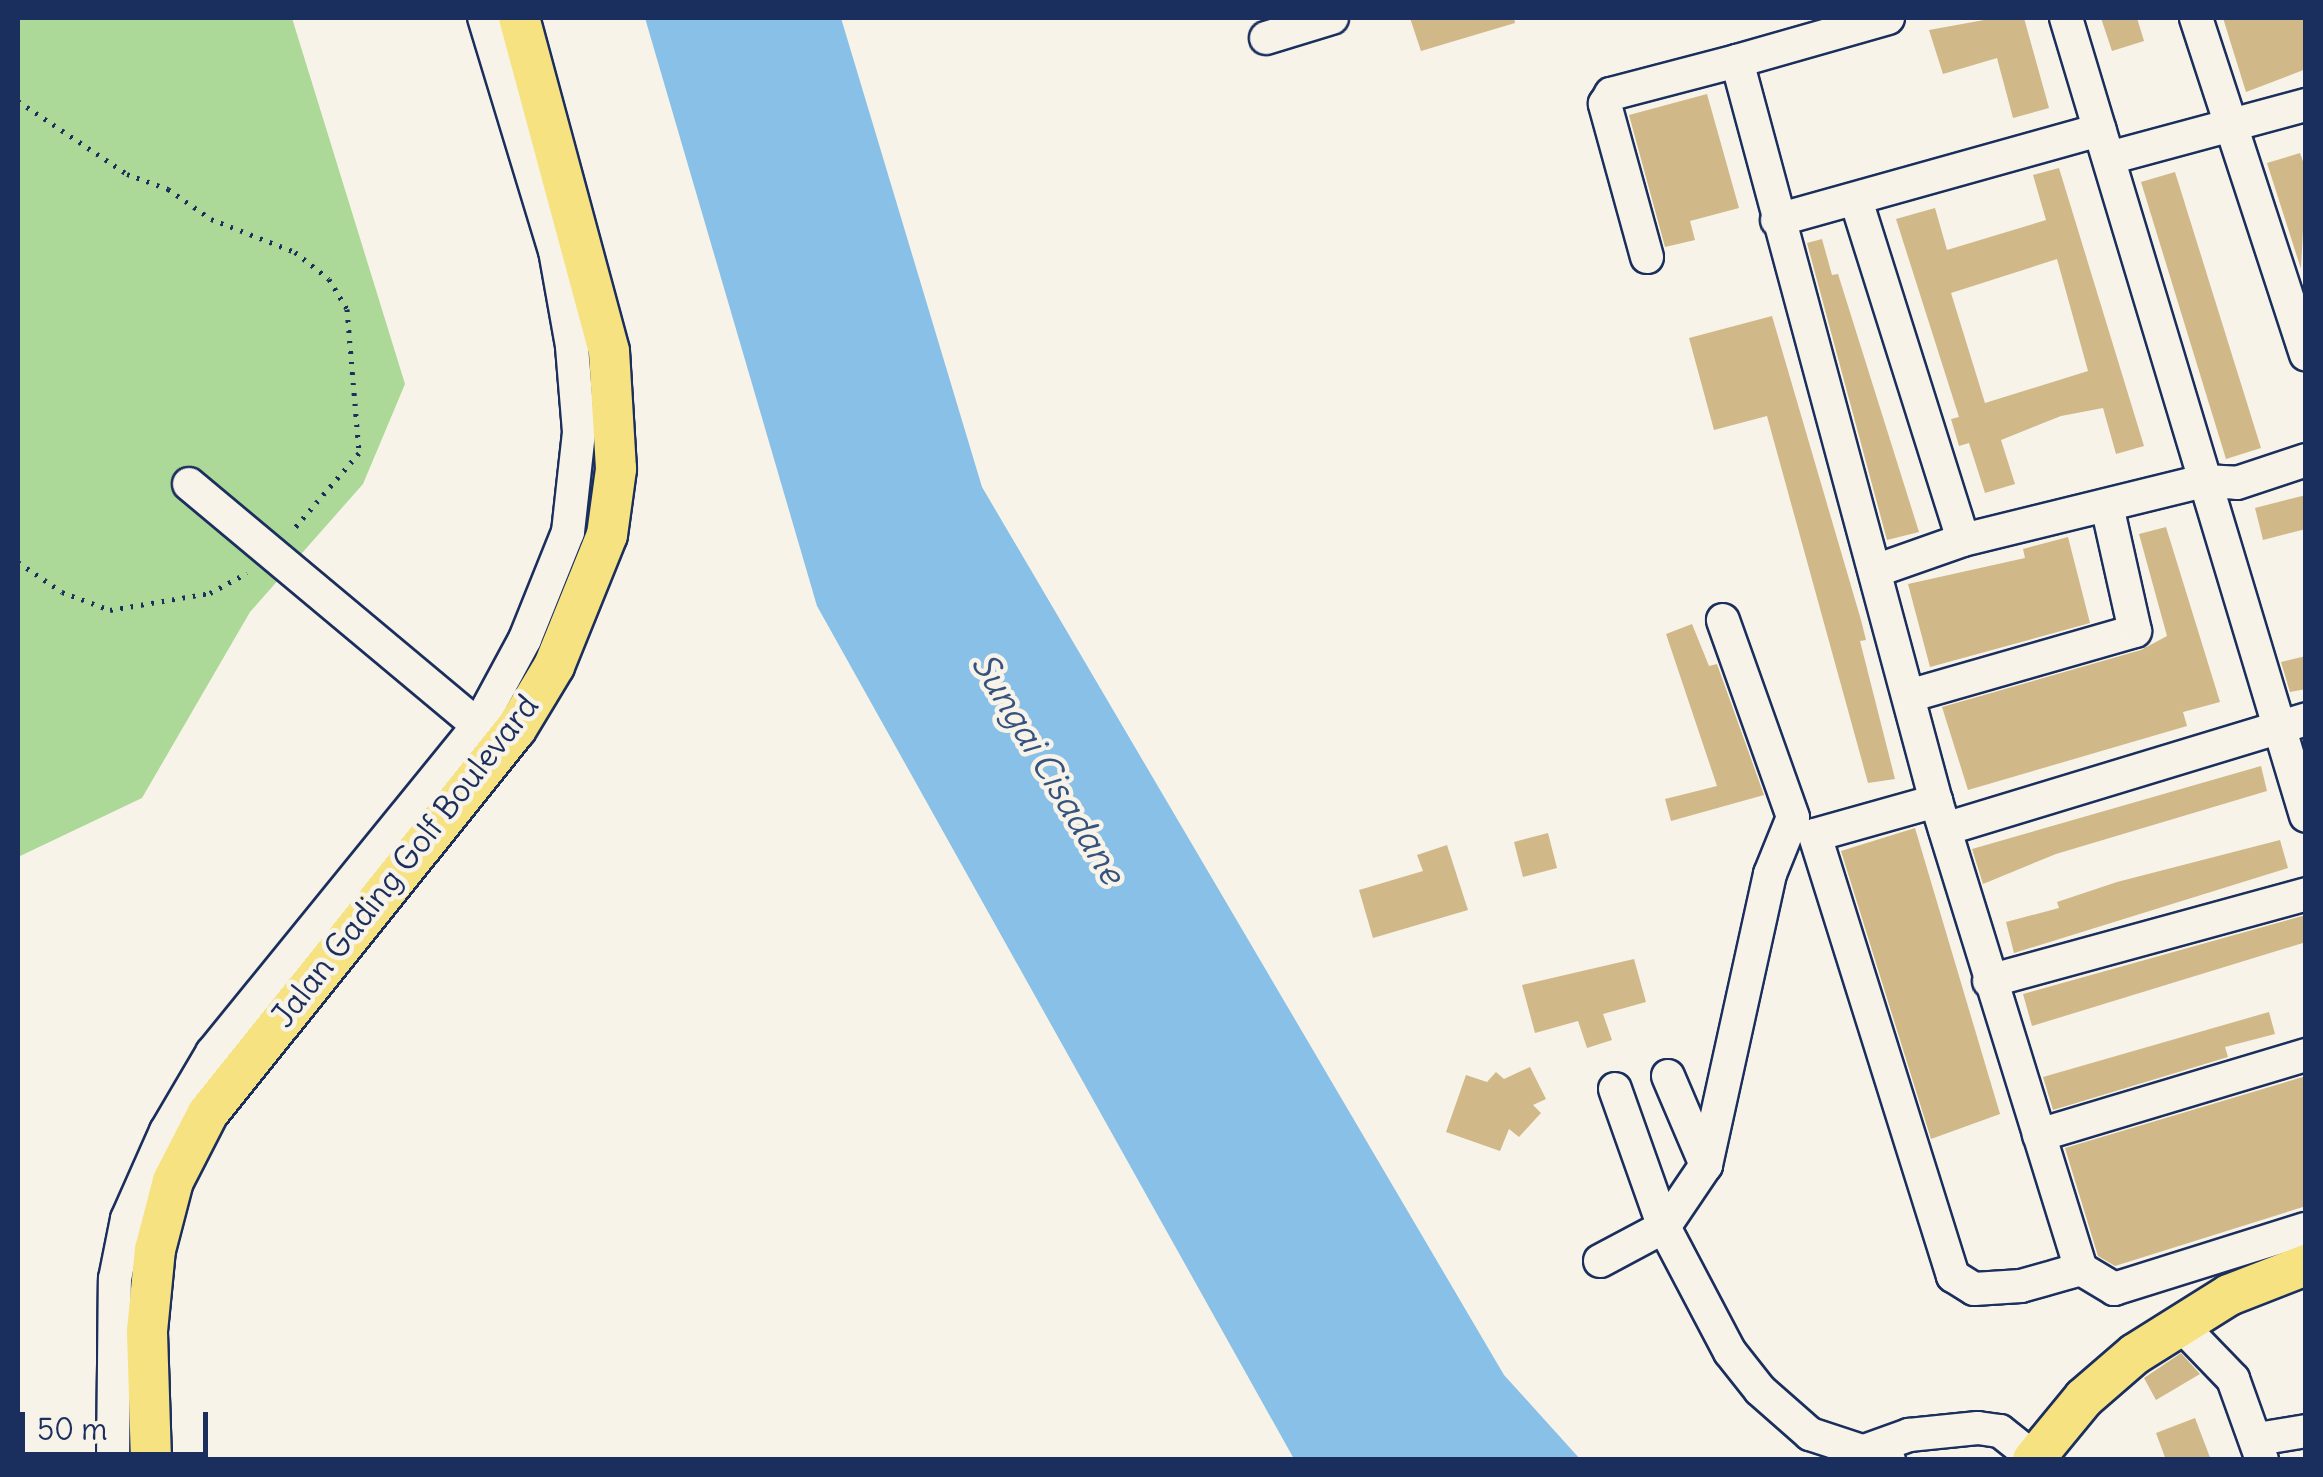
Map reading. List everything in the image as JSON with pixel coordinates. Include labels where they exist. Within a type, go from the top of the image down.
[{"type":"main road","name":"Jalan Gading Golf Boulevard","points":[[152,1460],[148,1331],[155,1250],[173,1181],[208,1112],[516,729],[554,666],[608,535],[616,469],[609,351],[519,18]]},
{"type":"main road","points":[[2034,1459],[2084,1398],[2179,1324],[2306,1265]]},
{"type":"street","name":"Jalan Gading Golf Boulevard","points":[[112,1460],[115,1279],[127,1219],[166,1131],[212,1053],[478,726],[525,638],[568,532],[579,432],[555,251],[484,18]]},
{"type":"street","points":[[1266,38],[1332,18]]},
{"type":"street","points":[[1648,257],[1605,104],[1611,94],[1737,60],[1780,32],[1888,18]]},
{"type":"street","points":[[2066,18],[2204,481],[2292,723],[2306,816]]},
{"type":"street","points":[[2196,18],[2306,355]]},
{"type":"street","points":[[1737,60],[1777,220],[1912,695],[1941,815],[2080,1268],[2114,1288],[2306,1229]]},
{"type":"street","points":[[1777,220],[2104,144],[2231,124],[2306,105]]},
{"type":"street","points":[[1856,200],[1963,540]]},
{"type":"street","points":[[1875,571],[1963,540],[2204,481],[2237,482],[2306,460]]},
{"type":"street","points":[[189,484],[478,726]]},
{"type":"street","points":[[1912,695],[2135,631],[2106,506]]},
{"type":"street","points":[[1600,1261],[1664,1227],[1706,1164],[1770,874],[1793,817],[1723,620]]},
{"type":"street","points":[[2080,1268],[2022,1286],[1974,1289],[1953,1276],[1815,835],[1941,815],[2292,723]]},
{"type":"street","points":[[1989,981],[2306,894]]},
{"type":"street","points":[[2038,1135],[2306,1055]]},
{"type":"street","points":[[1668,1076],[1706,1164]]},
{"type":"street","points":[[1616,1089],[1664,1227],[1730,1352],[1760,1390],[1810,1434],[1878,1455],[1909,1435],[1978,1428],[2000,1431],[2034,1459]]},
{"type":"street","points":[[2179,1324],[2233,1380],[2260,1449],[2306,1430]]},
{"type":"path","points":[[18,101],[127,174],[168,189],[211,220],[295,252],[328,279],[346,309],[359,453],[291,532]]},
{"type":"path","points":[[18,562],[62,592],[110,610],[210,592],[247,573]]},
{"type":"green space","points":[[18,18],[292,18],[405,384],[363,484],[250,612],[142,798],[18,857]]},
{"type":"water","name":"Sungai Cisadane","points":[[645,18],[841,18],[982,487],[1504,1375],[1580,1459],[1294,1459],[817,606]]},
{"type":"building","points":[[1410,18],[1514,18],[1515,23],[1421,51]]},
{"type":"building","points":[[1995,18],[2024,18],[2049,108],[2013,118],[1997,58],[1943,74],[1929,30]]},
{"type":"building","points":[[2101,18],[2137,18],[2144,41],[2112,51]]},
{"type":"building","points":[[2223,18],[2306,18],[2306,69],[2246,92]]},
{"type":"building","points":[[1707,94],[1739,208],[1690,221],[1695,240],[1665,247],[1629,115]]},
{"type":"building","points":[[2300,153],[2306,170],[2301,269],[2267,163]]},
{"type":"building","points":[[2059,168],[2144,446],[2116,454],[2103,408],[2061,416],[2001,440],[2015,484],[1985,493],[1969,443],[1959,446],[1951,419],[1959,417],[1896,219],[1935,208],[1947,250],[2046,220],[2033,175]],"holes":[[[2057,259],[2088,371],[1985,403],[1951,293]]]},
{"type":"building","points":[[2175,172],[2261,448],[2226,459],[2141,182]]},
{"type":"building","points":[[1822,239],[1832,275],[1838,274],[1919,532],[1887,540],[1807,243]]},
{"type":"building","points":[[1772,316],[1861,620],[1866,640],[1860,641],[1895,779],[1868,783],[1767,416],[1714,430],[1689,338]]},
{"type":"building","points":[[2306,495],[2306,529],[2263,540],[2255,508]]},
{"type":"building","points":[[2166,527],[2220,702],[2183,712],[2187,726],[1968,790],[1942,707],[2141,650],[2167,636],[2139,534]]},
{"type":"building","points":[[2068,537],[2090,623],[1930,667],[1908,584],[2025,558],[2023,549]]},
{"type":"building","points":[[1692,624],[1709,666],[1717,664],[1764,795],[1671,821],[1665,799],[1717,786],[1666,634]]},
{"type":"building","points":[[2306,656],[2306,689],[2290,692],[2281,662]]},
{"type":"building","points":[[2261,766],[2267,791],[2056,854],[1983,884],[1972,849]]},
{"type":"building","points":[[1915,828],[2000,1114],[1931,1139],[1841,851]]},
{"type":"building","points":[[1548,833],[1557,868],[1523,877],[1514,842]]},
{"type":"building","points":[[2280,840],[2288,868],[2014,953],[2006,922],[2059,908],[2057,902],[2117,882]]},
{"type":"building","points":[[1447,845],[1468,910],[1373,938],[1359,890],[1423,871],[1417,855]]},
{"type":"building","points":[[2306,915],[2306,942],[2032,1026],[2023,994]]},
{"type":"building","points":[[1634,959],[1646,1002],[1603,1014],[1612,1040],[1587,1048],[1578,1021],[1535,1033],[1522,985]]},
{"type":"building","points":[[2269,1012],[2275,1034],[2225,1047],[2228,1057],[2053,1110],[2043,1077]]},
{"type":"building","points":[[1530,1067],[1546,1099],[1533,1105],[1541,1113],[1519,1137],[1509,1129],[1500,1151],[1446,1132],[1466,1075],[1487,1082],[1496,1072],[1504,1079]]},
{"type":"building","points":[[2306,1076],[2306,1206],[2115,1266],[2098,1256],[2065,1148]]},
{"type":"building","points":[[2181,1353],[2200,1374],[2156,1400],[2144,1378]]},
{"type":"building","points":[[2195,1418],[2211,1460],[2166,1460],[2156,1433]]}]
